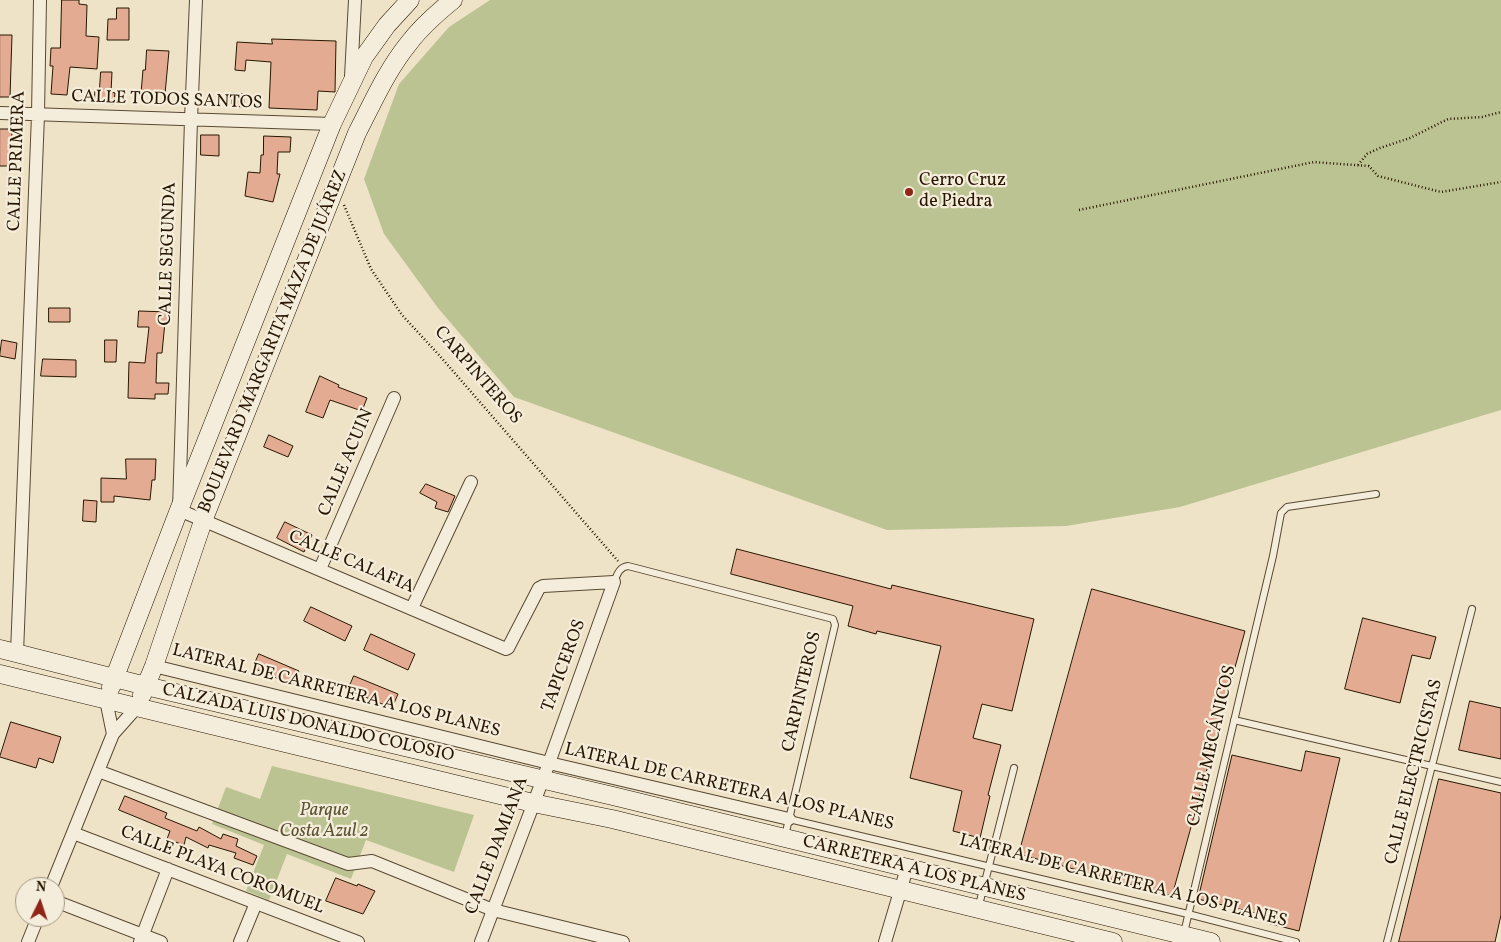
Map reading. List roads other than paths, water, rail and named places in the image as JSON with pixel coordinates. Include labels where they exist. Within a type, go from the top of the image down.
[{"type":"main road","name":"BOULEVARD MARGARITA MAZA DE JUÁREZ","points":[[106,700],[178,510],[332,124],[364,57],[387,24],[410,0]]},
{"type":"main road","name":"BOULEVARD MARGARITA MAZA DE JUÁREZ","points":[[137,707],[154,666],[203,521],[358,133],[384,78],[409,42],[431,18],[453,0]]},
{"type":"main road","name":"CALZADA LUIS DONALDO COLOSIO","points":[[0,649],[146,686],[617,797]]},
{"type":"main road","name":"CALZADA LUIS DONALDO COLOSIO","points":[[0,674],[533,803],[612,820]]},
{"type":"main road","name":"CARRETERA A LOS PLANES","points":[[617,797],[983,887],[1182,939],[1211,942]]},
{"type":"main road","name":"CARRETERA A LOS PLANES","points":[[612,820],[1113,942]]},
{"type":"street","name":"CALLE PRIMERA","points":[[17,653],[38,114],[40,0]]},
{"type":"street","name":"CALLE SEGUNDA","points":[[178,510],[190,120],[196,0]]},
{"type":"street","points":[[350,85],[355,0]]},
{"type":"street","name":"CALLE TODOS SANTOS","points":[[0,113],[332,124]]},
{"type":"street","name":"CALLE ACUIN","points":[[320,569],[394,398]]},
{"type":"street","points":[[412,608],[471,482]]},
{"type":"street","name":"CALLE CALAFIA","points":[[178,510],[412,608],[504,649],[508,648],[539,588],[550,585],[614,582]]},
{"type":"street","name":"TAPICEROS","points":[[549,763],[614,582]]},
{"type":"street","name":"LATERAL DE CARRETERA A LOS PLANES","points":[[154,666],[549,763],[789,819]]},
{"type":"street","points":[[106,700],[114,734]]},
{"type":"street","points":[[54,877],[114,734],[137,707]]},
{"type":"street","name":"CALLE DAMIANA","points":[[481,942],[549,763]]},
{"type":"street","points":[[98,771],[348,864],[372,861],[493,910],[622,942]]},
{"type":"street","name":"CALLE PLAYA COROMUEL","points":[[73,833],[358,942]]},
{"type":"street","points":[[886,942],[907,868]]},
{"type":"street","points":[[142,938],[168,869]]},
{"type":"street","points":[[240,942],[256,903]]},
{"type":"street","points":[[65,905],[142,938],[161,942]]},
{"type":"street","points":[[28,942],[34,927]]},
{"type":"lane","name":"CALLE MECÁNICOS","points":[[1182,939],[1273,556],[1281,513],[1284,509],[1376,494]]},
{"type":"lane","name":"CARPINTEROS","points":[[614,582],[623,567],[638,569],[834,619],[835,625],[784,838]]},
{"type":"lane","name":"CALLE ELECTRICISTAS","points":[[1387,942],[1472,609]]},
{"type":"lane","points":[[1234,720],[1501,782]]},
{"type":"lane","points":[[977,910],[1014,768]]},
{"type":"lane","name":"LATERAL DE CARRETERA A LOS PLANES","points":[[789,819],[988,868],[1188,914],[1296,942]]},
{"type":"place","name":"Cerro Cruz de Piedra","points":[[909,192]]},
{"type":"park label","name":"Parque Costa Azul 2","points":[[324,822]]}]
